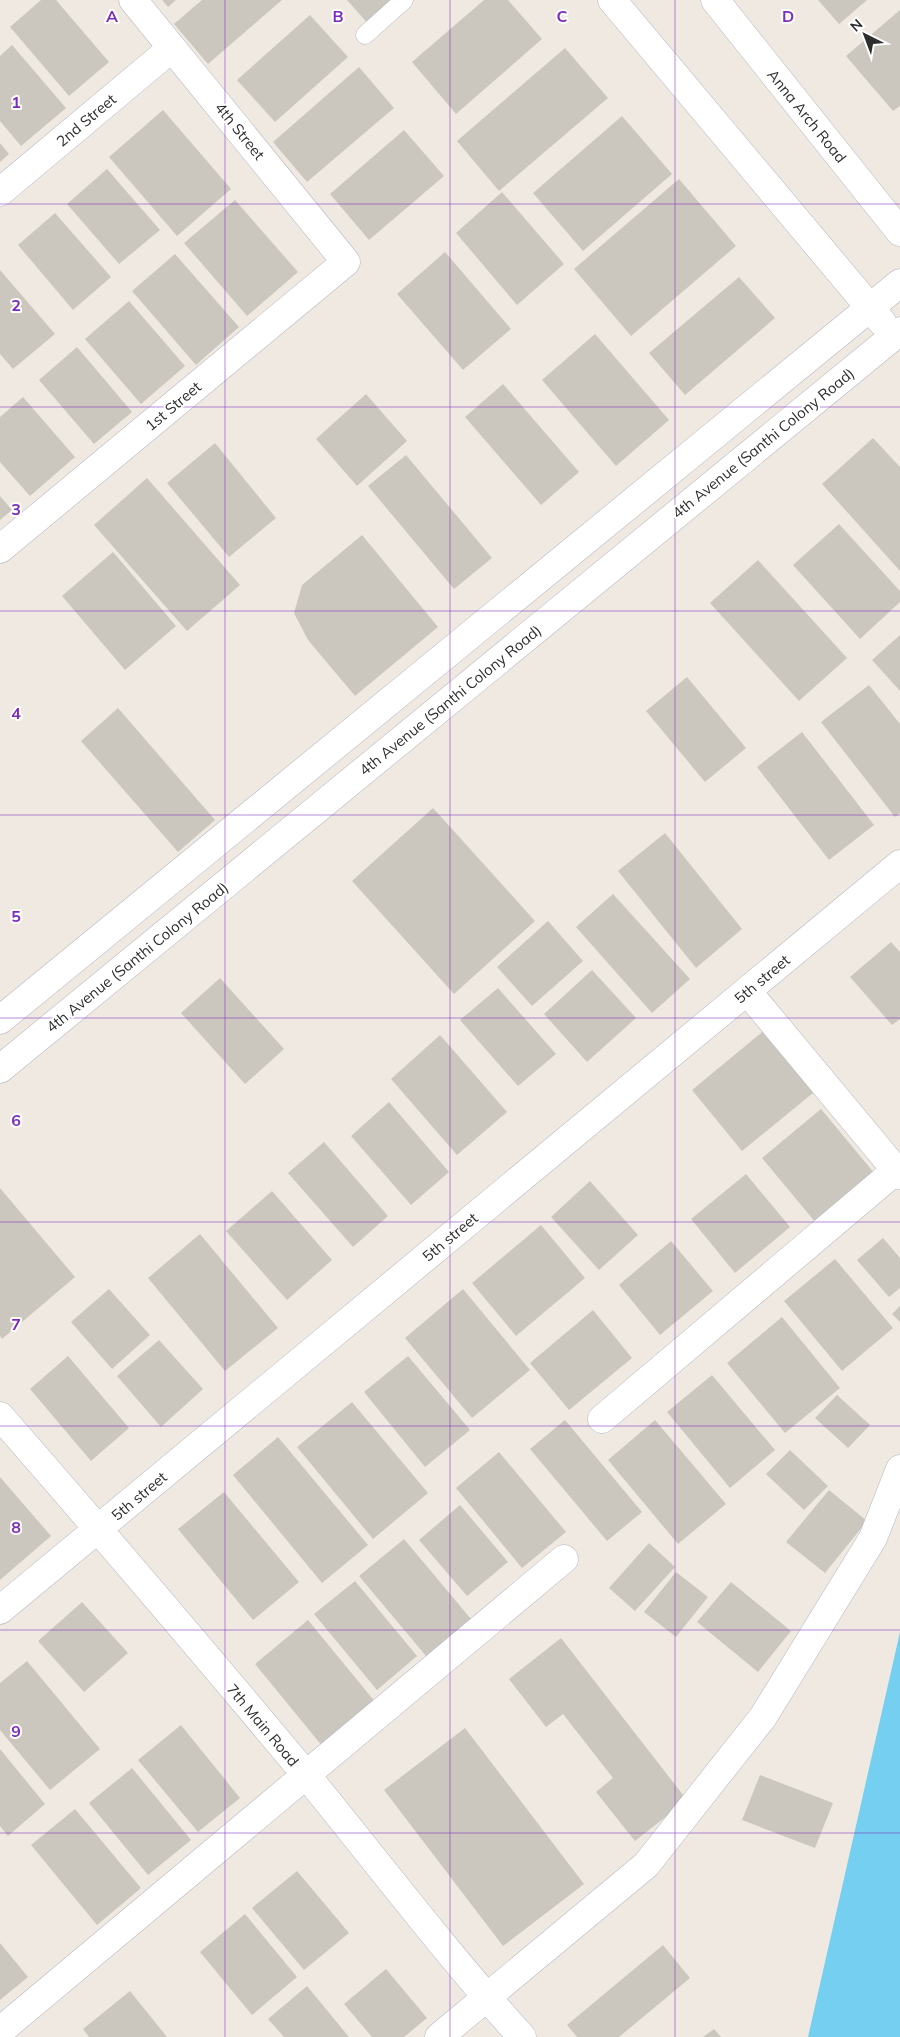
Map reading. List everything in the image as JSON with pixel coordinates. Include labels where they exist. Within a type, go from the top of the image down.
[{"type":"street","name":"4th Street","points":[[133,0],[346,262]]},
{"type":"street","points":[[612,0],[870,308],[898,336]]},
{"type":"street","name":"Anna Arch Road","points":[[714,0],[900,232]]},
{"type":"street","name":"2nd Street","points":[[0,192],[172,48]]},
{"type":"street","name":"1st Street","points":[[0,549],[346,262]]},
{"type":"street","points":[[0,1020],[900,283]]},
{"type":"street","name":"4th Avenue (Santhi Colony Road)","points":[[0,1069],[898,336]]},
{"type":"street","name":"5th street","points":[[0,1610],[900,864]]},
{"type":"street","points":[[602,1419],[899,1171],[747,991]]},
{"type":"street","name":"7th Main Road","points":[[0,1416],[99,1529],[306,1775],[486,1997],[522,2037]]},
{"type":"street","points":[[438,2037],[646,1865],[763,1717],[873,1538],[900,1469]]},
{"type":"street","points":[[0,2030],[564,1559]]},
{"type":"lane","points":[[365,36],[404,0]]},
{"type":"water","points":[[900,1632],[900,2037],[808,2037]]},
{"type":"building","points":[[41,0],[56,0],[109,62],[69,96],[10,27]]},
{"type":"building","points":[[162,0],[176,0],[168,7]]},
{"type":"building","points":[[202,0],[282,0],[208,64],[174,24]]},
{"type":"building","points":[[347,0],[400,0],[370,26]]},
{"type":"building","points":[[484,0],[508,0],[542,39],[456,114],[412,62]]},
{"type":"building","points":[[818,0],[867,0],[839,24]]},
{"type":"building","points":[[900,10],[900,106],[893,111],[846,56]]},
{"type":"building","points":[[310,15],[348,57],[275,122],[237,80]]},
{"type":"building","points":[[12,45],[66,108],[21,146],[0,121],[0,56]]},
{"type":"building","points":[[565,48],[608,98],[499,191],[457,141]]},
{"type":"building","points":[[359,67],[394,108],[307,182],[273,142]]},
{"type":"building","points":[[163,110],[231,189],[177,236],[109,157]]},
{"type":"building","points":[[622,116],[672,174],[583,251],[533,193]]},
{"type":"building","points":[[404,130],[444,176],[369,240],[330,194]]},
{"type":"building","points":[[0,143],[9,154],[0,162]]},
{"type":"building","points":[[107,169],[160,230],[119,264],[67,204]]},
{"type":"building","points":[[679,179],[736,246],[631,336],[574,269]]},
{"type":"building","points":[[502,192],[564,264],[517,305],[456,233]]},
{"type":"building","points":[[235,200],[298,272],[247,316],[184,243]]},
{"type":"building","points":[[55,213],[111,277],[73,310],[18,245]]},
{"type":"building","points":[[445,252],[511,329],[463,370],[397,294]]},
{"type":"building","points":[[175,254],[239,327],[196,365],[132,291]]},
{"type":"building","points":[[0,270],[55,334],[13,369],[0,354]]},
{"type":"building","points":[[739,277],[775,318],[685,395],[649,353]]},
{"type":"building","points":[[129,301],[185,366],[141,404],[85,339]]},
{"type":"building","points":[[595,334],[669,420],[616,466],[542,380]]},
{"type":"building","points":[[77,347],[132,412],[94,444],[39,380]]},
{"type":"building","points":[[503,384],[579,472],[541,505],[465,417]]},
{"type":"building","points":[[366,394],[407,441],[357,486],[316,439]]},
{"type":"building","points":[[23,397],[75,457],[30,496],[0,462],[0,417]]},
{"type":"building","points":[[873,438],[900,467],[900,571],[822,484]]},
{"type":"building","points":[[215,443],[276,518],[229,557],[167,483]]},
{"type":"building","points":[[406,455],[492,558],[454,589],[368,486]]},
{"type":"building","points":[[147,478],[240,585],[187,631],[94,525]]},
{"type":"building","points":[[0,496],[12,510],[0,520]]},
{"type":"building","points":[[839,524],[900,591],[900,602],[860,639],[793,565]]},
{"type":"building","points":[[362,535],[438,627],[355,696],[308,640],[294,613],[302,585]]},
{"type":"building","points":[[113,552],[176,626],[125,670],[62,596]]},
{"type":"building","points":[[758,560],[847,658],[799,701],[710,603]]},
{"type":"building","points":[[900,635],[900,691],[872,660]]},
{"type":"building","points":[[687,677],[746,748],[705,782],[646,711]]},
{"type":"building","points":[[869,685],[900,724],[900,813],[895,817],[821,722]]},
{"type":"building","points":[[118,708],[215,820],[178,852],[81,741]]},
{"type":"building","points":[[802,732],[874,825],[829,860],[757,767]]},
{"type":"building","points":[[433,808],[535,921],[454,994],[352,881]]},
{"type":"building","points":[[665,833],[742,929],[696,968],[618,871]]},
{"type":"building","points":[[613,894],[690,979],[652,1013],[576,927]]},
{"type":"building","points":[[548,921],[583,961],[532,1006],[497,967]]},
{"type":"building","points":[[891,942],[900,952],[900,1019],[892,1025],[850,977]]},
{"type":"building","points":[[592,970],[636,1018],[587,1062],[544,1014]]},
{"type":"building","points":[[220,978],[284,1049],[245,1084],[181,1013]]},
{"type":"building","points":[[498,988],[556,1054],[518,1086],[460,1020]]},
{"type":"building","points":[[773,1023],[824,1084],[742,1151],[692,1090]]},
{"type":"building","points":[[440,1035],[507,1112],[457,1155],[391,1079]]},
{"type":"building","points":[[389,1102],[449,1172],[411,1205],[351,1136]]},
{"type":"building","points":[[821,1109],[875,1174],[816,1223],[762,1158]]},
{"type":"building","points":[[324,1142],[388,1216],[353,1247],[288,1173]]},
{"type":"building","points":[[746,1174],[790,1227],[735,1273],[691,1219]]},
{"type":"building","points":[[590,1181],[638,1235],[599,1270],[551,1217]]},
{"type":"building","points":[[0,1188],[75,1277],[2,1339],[0,1336]]},
{"type":"building","points":[[272,1191],[332,1260],[287,1300],[226,1231]]},
{"type":"building","points":[[541,1225],[585,1278],[516,1336],[472,1283]]},
{"type":"building","points":[[200,1234],[278,1328],[225,1371],[148,1278]]},
{"type":"building","points":[[883,1238],[900,1258],[900,1288],[889,1297],[857,1260]]},
{"type":"building","points":[[671,1241],[713,1291],[660,1335],[619,1285]]},
{"type":"building","points":[[835,1259],[893,1328],[842,1371],[784,1301]]},
{"type":"building","points":[[109,1289],[150,1335],[112,1369],[71,1322]]},
{"type":"building","points":[[463,1289],[530,1370],[472,1418],[405,1338]]},
{"type":"building","points":[[900,1306],[900,1322],[892,1314]]},
{"type":"building","points":[[593,1310],[632,1358],[569,1410],[530,1363]]},
{"type":"building","points":[[782,1317],[840,1388],[785,1433],[727,1363]]},
{"type":"building","points":[[159,1340],[203,1389],[161,1427],[117,1376]]},
{"type":"building","points":[[68,1356],[129,1428],[91,1461],[30,1389]]},
{"type":"building","points":[[408,1356],[470,1430],[425,1467],[364,1392]]},
{"type":"building","points":[[712,1375],[775,1450],[730,1488],[667,1412]]},
{"type":"building","points":[[837,1395],[870,1425],[848,1448],[815,1418]]},
{"type":"building","points":[[352,1402],[428,1493],[373,1539],[297,1447]]},
{"type":"building","points":[[565,1420],[642,1512],[607,1541],[530,1449]]},
{"type":"building","points":[[655,1420],[726,1504],[678,1544],[608,1460]]},
{"type":"building","points":[[278,1437],[368,1545],[322,1583],[233,1475]]},
{"type":"building","points":[[790,1450],[828,1486],[804,1510],[766,1474]]},
{"type":"building","points":[[499,1452],[566,1532],[522,1568],[456,1488]]},
{"type":"building","points":[[0,1477],[51,1536],[0,1580]]},
{"type":"building","points":[[829,1490],[867,1521],[825,1573],[786,1542]]},
{"type":"building","points":[[224,1492],[299,1582],[253,1620],[178,1529]]},
{"type":"building","points":[[460,1505],[508,1562],[467,1596],[419,1540]]},
{"type":"building","points":[[404,1539],[471,1619],[426,1656],[359,1576]]},
{"type":"building","points":[[649,1543],[675,1567],[635,1611],[609,1588]]},
{"type":"building","points":[[676,1572],[708,1597],[676,1637],[644,1612]]},
{"type":"building","points":[[355,1581],[417,1656],[377,1690],[314,1614]]},
{"type":"building","points":[[731,1582],[791,1631],[758,1672],[697,1622]]},
{"type":"building","points":[[82,1602],[128,1653],[84,1692],[38,1641]]},
{"type":"building","points":[[308,1620],[376,1703],[323,1747],[255,1664]]},
{"type":"building","points":[[561,1638],[687,1800],[635,1841],[596,1792],[613,1778],[563,1714],[546,1727],[509,1679]]},
{"type":"building","points":[[27,1661],[100,1749],[50,1790],[0,1730],[0,1683]]},
{"type":"building","points":[[181,1725],[240,1798],[198,1832],[138,1760]]},
{"type":"building","points":[[465,1728],[584,1884],[503,1946],[384,1790]]},
{"type":"building","points":[[0,1749],[45,1804],[8,1836],[0,1826]]},
{"type":"building","points":[[132,1768],[191,1840],[148,1875],[89,1803]]},
{"type":"building","points":[[760,1775],[833,1803],[815,1848],[742,1820]]},
{"type":"building","points":[[75,1809],[141,1888],[97,1925],[31,1845]]},
{"type":"building","points":[[297,1871],[349,1933],[304,1970],[252,1908]]},
{"type":"building","points":[[245,1914],[297,1977],[252,2015],[200,1952]]},
{"type":"building","points":[[0,1943],[28,1977],[0,2000]]},
{"type":"building","points":[[663,1945],[690,1978],[619,2037],[577,2037],[567,2025]]},
{"type":"building","points":[[386,1969],[427,2018],[404,2037],[372,2037],[344,2004]]},
{"type":"building","points":[[307,1986],[349,2037],[284,2037],[268,2019]]},
{"type":"building","points":[[130,1991],[167,2037],[89,2037],[83,2029]]},
{"type":"building","points":[[714,2029],[721,2037],[703,2037]]}]
